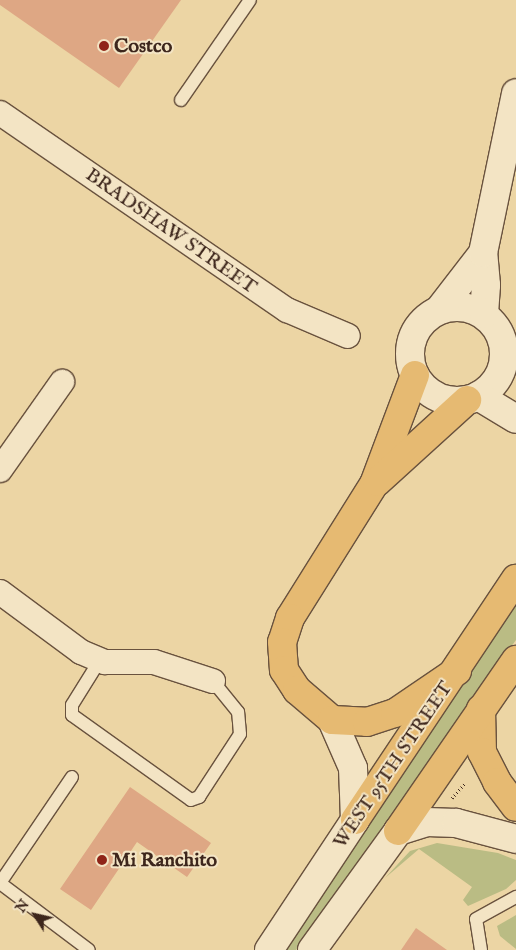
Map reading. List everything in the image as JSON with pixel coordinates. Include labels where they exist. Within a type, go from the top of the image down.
[{"type":"main road","points":[[415,376],[374,484],[290,618],[282,642],[284,670],[297,690],[332,720],[378,720],[457,671]]},
{"type":"main road","points":[[374,484],[473,398]]},
{"type":"main road","name":"WEST 95TH STREET","points":[[355,820],[457,671],[516,579]]},
{"type":"main road","name":"WEST 95TH STREET","points":[[398,831],[516,660]]},
{"type":"main road","points":[[481,709],[482,752],[497,782],[516,807]]},
{"type":"street","points":[[484,314],[486,285],[483,253],[516,93]]},
{"type":"street","name":"BRADSHAW STREET","points":[[0,113],[287,310],[348,336]]},
{"type":"street","points":[[439,310],[454,306],[484,314],[501,335],[510,373],[473,398],[452,401],[437,396],[415,376],[410,361],[416,330],[439,310],[483,253]]},
{"type":"street","points":[[0,470],[62,382]]},
{"type":"street","points":[[473,398],[516,419]]},
{"type":"street","points":[[0,592],[81,652],[100,660],[154,662],[213,681]]},
{"type":"street","points":[[332,720],[353,768],[355,820]]},
{"type":"street","name":"WEST 95TH STREET","points":[[269,950],[355,820]]},
{"type":"street","points":[[398,831],[427,822],[456,823],[516,839]]},
{"type":"street","name":"WEST 95TH STREET","points":[[312,950],[398,831]]},
{"type":"lane","points":[[182,100],[250,0]]},
{"type":"lane","points":[[100,660],[72,705],[72,715],[191,800],[199,797],[240,734],[238,712],[213,681]]},
{"type":"lane","points":[[72,777],[0,883],[89,950]]},
{"type":"lane","points":[[481,950],[476,919],[516,897]]},
{"type":"path","points":[[450,802],[465,782]]},
{"type":"green space","points":[[516,603],[516,640],[296,950],[286,950],[324,883]]},
{"type":"green space","points":[[437,843],[498,853],[516,860],[516,880],[506,889],[468,906],[463,900],[472,887],[419,849],[385,878],[410,851]]},
{"type":"green space","points":[[516,915],[516,949],[500,936],[497,926]]},
{"type":"building","name":"Costco","points":[[0,0],[181,0],[119,88],[0,5]]},
{"type":"building","name":"Mi Ranchito","points":[[130,787],[211,843],[187,877],[137,842],[91,910],[60,889]]},
{"type":"building","points":[[416,928],[447,950],[401,950]]},
{"type":"place","name":"Costco","points":[[104,46]]},
{"type":"place","name":"Mi Ranchito","points":[[102,860]]}]
